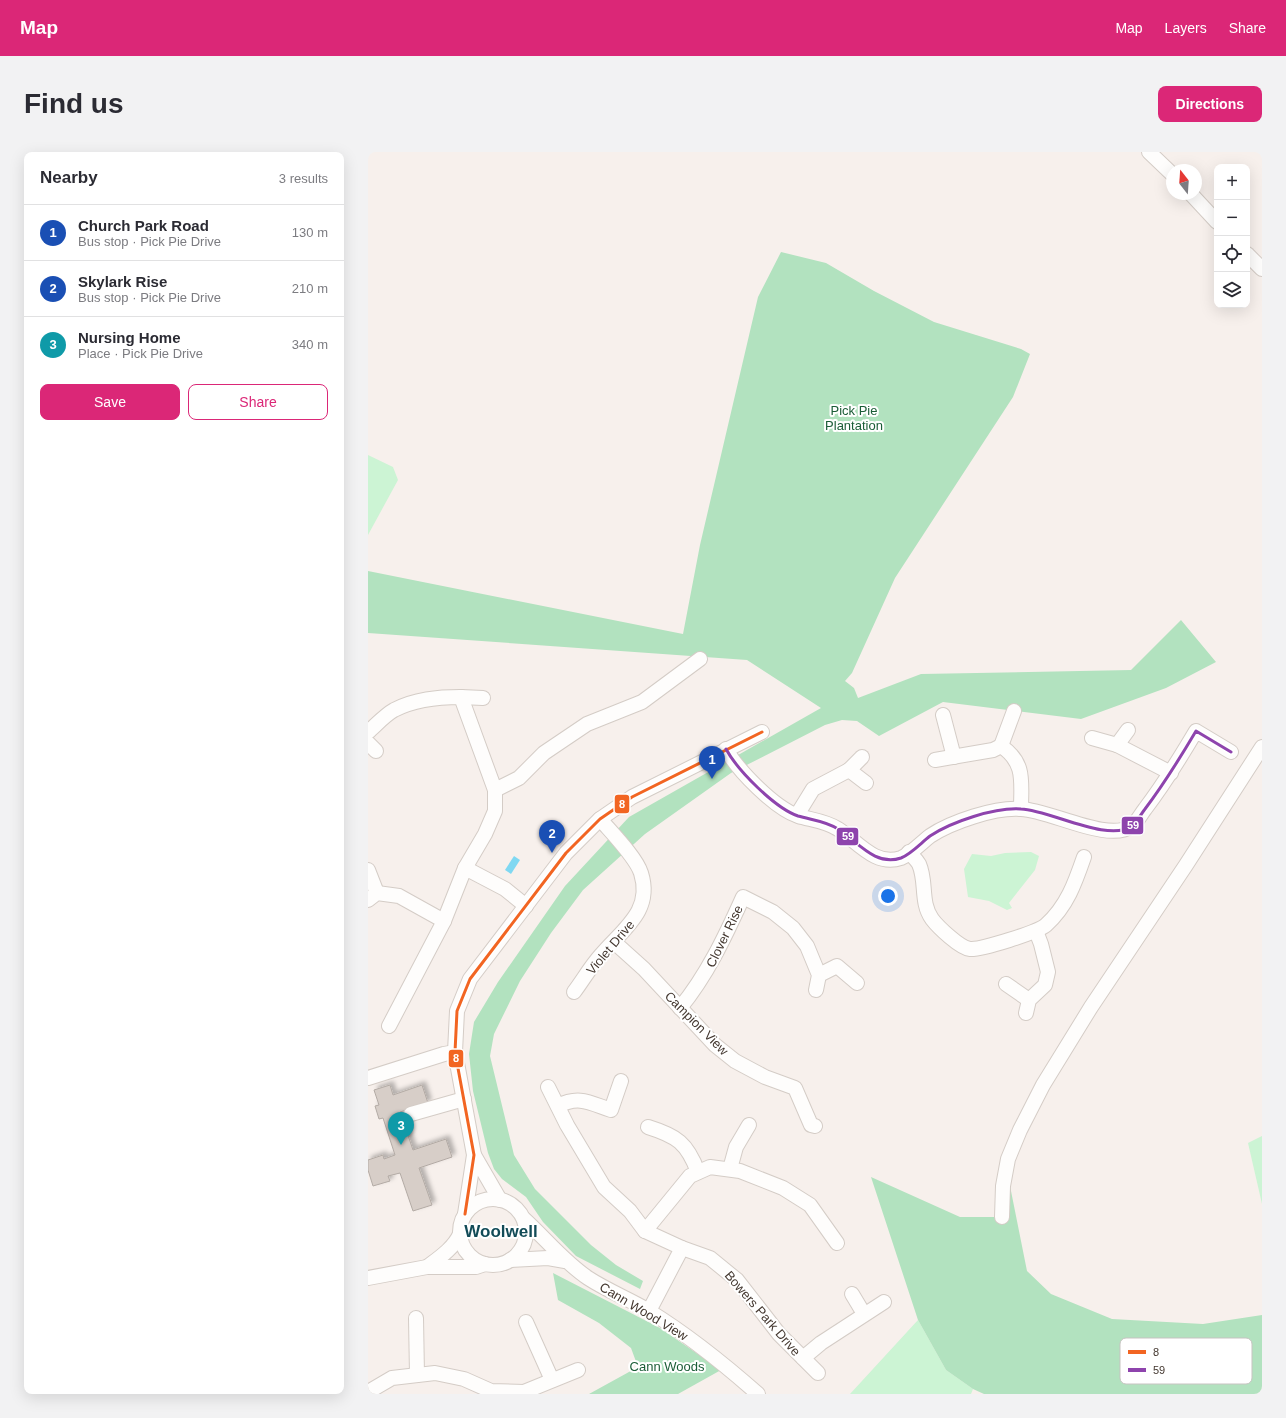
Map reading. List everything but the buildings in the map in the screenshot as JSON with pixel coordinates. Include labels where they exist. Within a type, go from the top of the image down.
[{"type":"street","points":[[1149,152],[1166,168]]},
{"type":"street","points":[[1196,200],[1214,219]]},
{"type":"street","points":[[1250,257],[1262,269]]},
{"type":"street","points":[[495,790],[519,778],[544,753],[587,724],[642,702],[700,659]]},
{"type":"street","points":[[368,732],[394,710],[416,702],[441,697],[483,698]]},
{"type":"street","points":[[389,1026],[444,921],[465,868],[485,834],[495,811],[495,790],[461,698]]},
{"type":"street","points":[[935,760],[993,750],[1001,746],[1014,711]]},
{"type":"street","points":[[943,715],[954,757]]},
{"type":"street","points":[[1117,745],[1128,730]]},
{"type":"street","points":[[726,749],[734,762],[746,776],[773,800],[797,815],[824,822],[838,829],[856,850],[880,859],[901,858],[944,828],[987,812],[1021,809],[1054,816],[1106,831],[1123,830],[1132,826],[1171,773],[1196,731],[1231,752]]},
{"type":"street","points":[[427,1267],[457,1241],[460,1234],[461,1224],[465,1214],[474,1155],[455,1052],[458,1011],[470,979],[566,853],[600,819],[632,797],[762,732]]},
{"type":"street","points":[[1092,738],[1117,745],[1171,773]]},
{"type":"street","points":[[1001,746],[1013,754],[1018,764],[1021,777],[1021,809]]},
{"type":"street","points":[[1002,1217],[1003,1186],[1008,1159],[1020,1130],[1042,1085],[1090,1007],[1186,865],[1262,747]]},
{"type":"street","points":[[797,815],[813,789],[849,770],[862,757]]},
{"type":"street","points":[[849,770],[866,783]]},
{"type":"street","name":"Violet Drive","points":[[574,992],[601,955],[631,924],[640,910],[644,889],[640,871],[627,851],[600,819]]},
{"type":"street","points":[[909,852],[918,862],[922,874],[926,908],[933,920],[956,942],[970,949],[992,945],[1036,931],[1045,926],[1064,905],[1072,892],[1084,857]]},
{"type":"street","points":[[465,868],[505,889],[526,906]]},
{"type":"street","points":[[368,870],[372,897],[399,896],[444,921]]},
{"type":"street","name":"Clover Rise","points":[[680,1008],[705,973],[722,944],[743,897],[773,912],[792,928],[807,946],[819,975]]},
{"type":"street","points":[[1006,984],[1028,1006],[1045,984],[1048,972],[1036,931]]},
{"type":"street","name":"Campion View","points":[[614,942],[644,969],[715,1045],[735,1061],[765,1077],[795,1088],[811,1124],[815,1126]]},
{"type":"street","points":[[816,990],[819,975],[837,966],[857,983]]},
{"type":"street","points":[[368,1078],[444,1054],[455,1052]]},
{"type":"street","points":[[558,1106],[568,1101],[582,1100],[611,1110],[622,1082]]},
{"type":"street","name":"Bowers Park Drive","points":[[548,1087],[567,1125],[604,1187],[630,1211],[645,1230],[682,1248],[710,1258],[737,1280],[779,1334],[818,1373]]},
{"type":"street","points":[[411,1114],[464,1099]]},
{"type":"street","points":[[730,1169],[736,1147],[748,1125]]},
{"type":"street","points":[[648,1127],[677,1138],[687,1148],[698,1172]]},
{"type":"street","points":[[474,1155],[500,1200]]},
{"type":"street","points":[[645,1230],[690,1176],[710,1167],[740,1171],[783,1188],[810,1205],[838,1242]]},
{"type":"street","points":[[460,1234],[464,1247],[473,1258],[485,1264],[498,1265],[510,1260],[523,1246],[526,1237],[524,1219],[514,1206],[500,1200],[490,1199],[480,1201],[465,1214]]},
{"type":"street","name":"Cann Wood View","points":[[524,1219],[549,1241],[565,1261],[588,1278],[649,1311],[712,1355],[758,1394]]},
{"type":"street","points":[[649,1311],[682,1248]]},
{"type":"street","name":"Cann Wood View","points":[[510,1260],[548,1258],[565,1261]]},
{"type":"street","points":[[368,1278],[427,1267],[476,1267],[485,1264]]},
{"type":"street","points":[[852,1294],[864,1314]]},
{"type":"street","points":[[803,1358],[821,1343],[884,1302]]},
{"type":"street","points":[[416,1318],[418,1375]]},
{"type":"street","points":[[526,1322],[552,1380]]},
{"type":"street","points":[[368,1392],[392,1378],[435,1373],[464,1379],[491,1392],[524,1392],[578,1370]]},
{"type":"green space","name":"Pick Pie Plantation","points":[[781,252],[826,263],[874,291],[934,322],[1021,349],[1030,354],[1013,397],[895,578],[852,673],[845,681],[854,688],[858,698],[921,674],[1131,670],[1181,620],[1216,662],[1166,688],[1081,719],[943,702],[879,736],[857,721],[842,720],[825,725],[731,773],[645,834],[583,890],[551,933],[520,981],[494,1034],[490,1056],[514,1155],[535,1189],[591,1245],[616,1265],[643,1281],[640,1289],[576,1256],[543,1222],[526,1197],[502,1179],[494,1169],[488,1153],[473,1091],[469,1054],[474,1022],[498,982],[565,886],[629,817],[821,708],[747,660],[368,633],[368,571],[683,634],[700,545],[758,297]]},
{"type":"green space","points":[[368,455],[393,467],[398,480],[368,535]]},
{"type":"green space","points":[[1031,852],[1039,856],[1035,870],[1009,903],[1012,908],[1007,910],[989,901],[968,897],[964,869],[972,854],[991,856],[1005,853]]},
{"type":"green space","points":[[1262,1136],[1262,1204],[1248,1143]]},
{"type":"green space","points":[[871,1177],[960,1217],[1002,1217],[1010,1186],[1027,1271],[1051,1294],[1112,1319],[1203,1324],[1262,1315],[1262,1394],[984,1394],[973,1389],[946,1370],[918,1320]]},
{"type":"green space","name":"Cann Woods","points":[[553,1273],[660,1328],[721,1370],[678,1394],[589,1394],[638,1367],[631,1348],[599,1323],[558,1300]]},
{"type":"green space","points":[[918,1320],[946,1370],[973,1389],[971,1394],[850,1394]]},
{"type":"water","points":[[514,856],[520,860],[511,874],[505,870]]},
{"type":"transit line","name":"59","points":[[726,749],[748,778],[768,797],[789,812],[833,826],[875,856],[892,860],[905,856],[930,836],[949,826],[974,816],[999,810],[1021,809],[1047,814],[1094,828],[1109,831],[1122,830],[1132,826],[1137,820],[1178,761],[1196,731],[1231,752]]},
{"type":"transit line","name":"8","points":[[465,1214],[474,1155],[455,1052],[457,1011],[470,979],[566,853],[600,819],[632,797],[762,732]]},
{"type":"place","name":"Church Park Road","points":[[712,779]]},
{"type":"place","name":"Skylark Rise","points":[[552,853]]},
{"type":"place","name":"Nursing Home","points":[[401,1145]]},
{"type":"district","name":"Woolwell","points":[[501,1231]]}]
